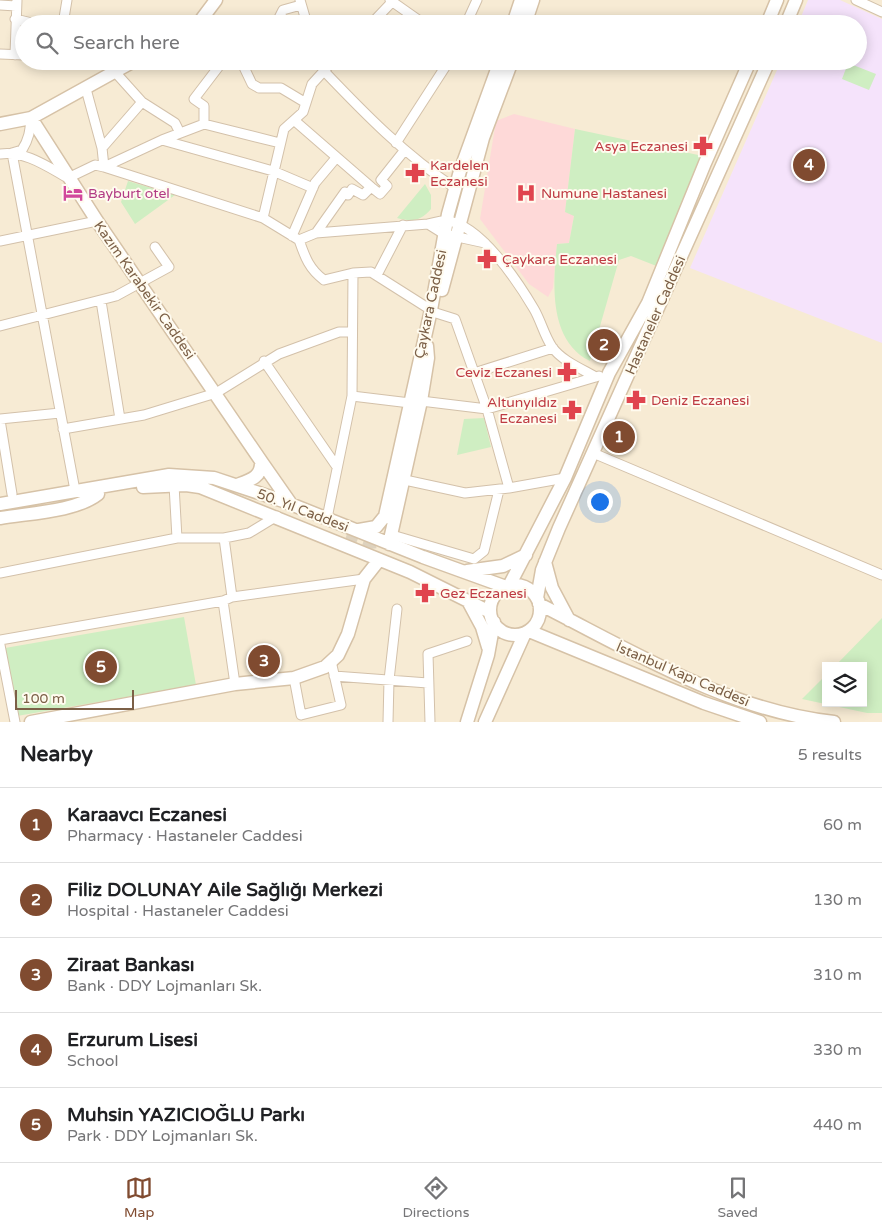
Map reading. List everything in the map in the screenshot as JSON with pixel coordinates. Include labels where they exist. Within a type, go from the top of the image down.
[{"type":"main road","points":[[205,15],[216,0]]},
{"type":"main road","points":[[516,15],[521,0]]},
{"type":"main road","points":[[528,15],[533,0]]},
{"type":"main road","points":[[771,15],[777,0]]},
{"type":"main road","points":[[790,15],[796,0]]},
{"type":"main road","points":[[0,124],[31,118],[118,70]]},
{"type":"main road","name":"Çaykara Caddesi","points":[[453,223],[455,188],[493,70]]},
{"type":"main road","name":"Çaykara Caddesi","points":[[390,534],[453,223],[509,70]]},
{"type":"main road","name":"Hastaneler Caddesi","points":[[507,587],[526,555],[565,478],[609,374],[648,303],[705,163],[746,70]]},
{"type":"main road","name":"Hastaneler Caddesi","points":[[538,601],[545,562],[765,70]]},
{"type":"main road","name":"Kazım Karabekir Caddesi","points":[[31,118],[97,221],[292,504]]},
{"type":"main road","name":"Çaykara Caddesi","points":[[351,532],[376,528],[385,516],[416,402],[434,311]]},
{"type":"main road","points":[[390,534],[405,480],[416,402],[428,358],[427,346]]},
{"type":"main road","points":[[237,485],[255,478],[262,468],[261,461]]},
{"type":"main road","name":"50. Yıl Caddesi","points":[[0,510],[169,475],[214,478],[292,504],[327,518],[351,532],[390,534],[465,571],[507,587]]},
{"type":"main road","name":"50. Yıl Caddesi","points":[[6,495],[74,485],[95,491]]},
{"type":"main road","name":"50. Yıl Caddesi","points":[[0,504],[148,486],[200,487],[277,516],[446,588],[492,617]]},
{"type":"main road","points":[[200,487],[220,489],[281,507],[351,532]]},
{"type":"main road","name":"50. Yıl Caddesi","points":[[0,518],[73,506],[86,502],[95,491]]},
{"type":"main road","points":[[465,571],[503,566],[526,555]]},
{"type":"main road","points":[[30,722],[235,684],[294,678],[325,667],[338,655],[348,634],[364,579],[379,560]]},
{"type":"main road","points":[[545,562],[552,588],[569,620]]},
{"type":"main road","points":[[467,722],[488,650],[495,595],[507,587],[527,588],[538,601],[537,622],[527,632],[485,722]]},
{"type":"main road","points":[[466,599],[482,627],[488,650]]},
{"type":"main road","name":"İstanbul Kapı Caddesi","points":[[538,601],[625,650],[737,700],[809,719],[834,722]]},
{"type":"main road","points":[[492,617],[507,633],[518,635],[527,632],[746,720],[760,722]]},
{"type":"street","points":[[64,15],[67,0]]},
{"type":"street","points":[[470,15],[477,0]]},
{"type":"street","points":[[856,0],[882,12]]},
{"type":"street","points":[[378,15],[391,1],[411,15]]},
{"type":"street","points":[[280,15],[283,10],[300,2],[305,15]]},
{"type":"street","points":[[0,5],[16,3]]},
{"type":"street","points":[[0,54],[15,55]]},
{"type":"street","points":[[204,124],[204,106],[194,99],[216,70]]},
{"type":"street","points":[[246,70],[252,84],[259,88],[281,88],[306,103]]},
{"type":"street","points":[[396,143],[443,70]]},
{"type":"street","points":[[263,218],[284,129],[303,112],[312,84],[324,71],[404,151],[455,188]]},
{"type":"street","points":[[115,72],[142,102],[175,123],[180,133]]},
{"type":"street","points":[[86,89],[102,148],[104,167]]},
{"type":"street","points":[[102,148],[142,102]]},
{"type":"street","points":[[0,154],[22,150],[30,135],[31,118]]},
{"type":"street","points":[[295,121],[380,194],[387,186],[381,180],[404,151]]},
{"type":"street","points":[[104,167],[162,140],[204,124],[280,143]]},
{"type":"street","points":[[162,140],[273,171],[313,188]]},
{"type":"street","points":[[12,153],[28,158],[68,178],[95,165],[263,218],[296,238],[313,272],[324,280],[353,273],[371,272],[434,311],[455,319],[487,409],[509,488]]},
{"type":"street","points":[[12,153],[74,485]]},
{"type":"street","points":[[296,238],[313,188],[336,158]]},
{"type":"street","points":[[296,238],[316,235],[345,192],[348,195],[352,189],[363,195],[371,186]]},
{"type":"street","points":[[0,241],[97,221]]},
{"type":"street","points":[[316,233],[403,225],[453,223],[474,232],[484,242],[529,301],[553,348],[572,364],[596,377]]},
{"type":"street","points":[[428,224],[450,236],[484,242]]},
{"type":"street","points":[[377,275],[403,225]]},
{"type":"street","points":[[0,326],[116,296],[169,267],[155,247]]},
{"type":"street","points":[[327,518],[352,396],[350,332],[353,273]]},
{"type":"street","points":[[101,301],[120,419]]},
{"type":"street","points":[[63,429],[144,414],[216,393],[264,361],[339,332],[350,332]]},
{"type":"street","points":[[474,373],[553,348]]},
{"type":"street","points":[[264,361],[338,467]]},
{"type":"street","points":[[352,396],[487,409],[609,374]]},
{"type":"street","points":[[6,495],[0,419],[60,413]]},
{"type":"street","points":[[593,453],[882,575]]},
{"type":"street","points":[[405,480],[465,493],[498,490],[565,478]]},
{"type":"street","points":[[174,485],[177,538]]},
{"type":"street","points":[[390,534],[474,559],[484,551],[498,490]]},
{"type":"street","points":[[0,574],[177,538],[224,538],[249,533],[277,516]]},
{"type":"street","points":[[224,538],[232,597]]},
{"type":"street","points":[[0,640],[223,601],[232,597],[364,579]]},
{"type":"street","points":[[223,601],[235,684]]},
{"type":"street","points":[[388,722],[389,680],[397,609]]},
{"type":"street","points":[[430,722],[428,654],[467,641]]},
{"type":"street","points":[[0,645],[15,722]]},
{"type":"street","points":[[294,678],[301,715],[341,704],[331,662]]},
{"type":"street","points":[[334,676],[428,683]]},
{"type":"shaded area","points":[[0,0],[882,0],[882,722],[0,722]]},
{"type":"shaded area","points":[[808,0],[840,0],[882,19],[882,343],[690,268],[777,70],[867,70],[867,15],[802,15]]},
{"type":"shaded area","name":"Numune Hastanesi","points":[[514,114],[575,129],[565,212],[574,215],[569,243],[557,244],[553,288],[548,297],[529,284],[480,219],[496,121]]},
{"type":"green space","points":[[845,70],[866,70],[876,74],[869,90],[842,79]]},
{"type":"green space","points":[[575,129],[703,156],[659,267],[631,256],[619,260],[590,361],[576,352],[567,339],[560,325],[556,309],[555,276],[557,244],[569,243],[574,216],[565,212]]},
{"type":"green space","points":[[128,181],[175,195],[135,224],[121,202]]},
{"type":"green space","points":[[425,184],[431,195],[431,209],[424,216],[416,220],[397,218]]},
{"type":"green space","points":[[484,418],[491,447],[457,455],[464,419]]},
{"type":"green space","points":[[184,617],[196,685],[17,716],[5,648]]},
{"type":"green space","points":[[882,618],[882,713],[867,713],[839,707],[867,707],[867,662],[839,662]]},
{"type":"green space","points":[[822,679],[822,703],[802,699]]},
{"type":"tunnel","points":[[347,534],[370,543],[375,543],[383,538]]},
{"type":"place","name":"Asya Eczanesi","points":[[703,146]]},
{"type":"place","name":"Erzurum Lisesi","points":[[809,165]]},
{"type":"place","name":"Kardelen Eczanesi","points":[[415,173]]},
{"type":"place","name":"Bayburt otel","points":[[73,193]]},
{"type":"place","name":"Numune Hastanesi","points":[[526,193]]},
{"type":"place","name":"Çaykara Eczanesi","points":[[487,259]]},
{"type":"place","name":"Filiz DOLUNAY Aile Sağlığı Merkezi","points":[[604,345]]},
{"type":"place","name":"Ceviz Eczanesi","points":[[567,372]]},
{"type":"place","name":"Deniz Eczanesi","points":[[636,400]]},
{"type":"place","name":"Altunyıldız Eczanesi","points":[[572,410]]},
{"type":"place","name":"Karaavcı Eczanesi","points":[[619,437]]},
{"type":"place","name":"Gez Eczanesi","points":[[425,593]]},
{"type":"place","name":"Ziraat Bankası","points":[[264,661]]},
{"type":"place","name":"Muhsin YAZICIOĞLU Parkı","points":[[101,667]]}]
